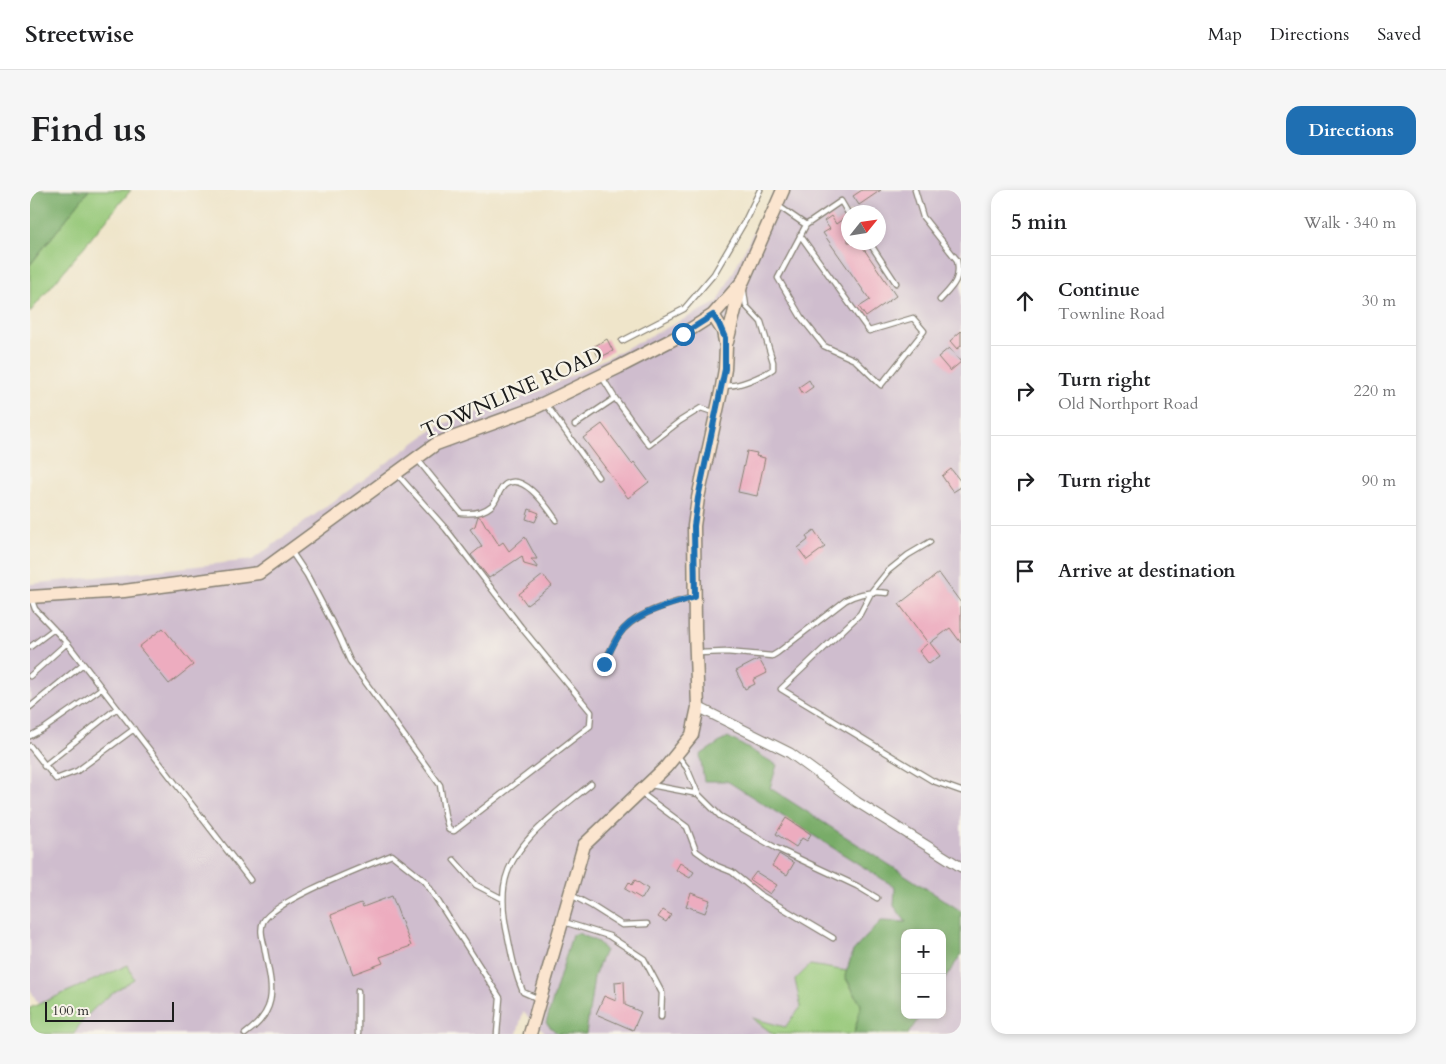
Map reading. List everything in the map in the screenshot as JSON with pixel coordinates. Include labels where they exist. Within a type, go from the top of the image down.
[{"type":"main road","name":"TOWNLINE ROAD","points":[[30,597],[124,592],[259,573],[436,444],[545,402],[601,376],[683,334],[713,315],[742,281],[779,194]]},
{"type":"main road","points":[[530,1034],[584,845],[666,767],[692,735],[698,707],[694,526],[698,498],[722,385],[726,347],[742,281]]},
{"type":"main road","points":[[713,315],[723,331],[726,347]]},
{"type":"street","points":[[698,707],[790,753],[856,802],[961,867]]},
{"type":"lane","points":[[622,341],[684,309],[714,274],[745,221],[760,190]]},
{"type":"lane","points":[[915,190],[923,217],[957,260],[960,268],[960,278],[940,300]]},
{"type":"lane","points":[[779,194],[806,225]]},
{"type":"lane","points":[[800,236],[869,331],[913,318],[924,331],[881,385],[855,360],[824,346],[801,317],[778,278],[800,236],[806,225],[840,202],[842,205]]},
{"type":"lane","points":[[874,250],[896,282]]},
{"type":"lane","points":[[722,385],[731,387],[766,374],[773,369],[773,362],[761,322],[746,306],[742,281]]},
{"type":"lane","points":[[601,376],[614,398],[649,445],[680,421],[701,408],[716,414]]},
{"type":"lane","points":[[575,425],[614,398]]},
{"type":"lane","points":[[545,402],[598,477]]},
{"type":"lane","points":[[417,458],[461,513],[480,512],[492,506],[499,492],[506,484],[515,482],[523,484],[533,491],[556,520]]},
{"type":"lane","points":[[291,550],[320,600],[350,660],[440,785],[449,830],[454,831],[590,726],[591,712],[521,627],[446,529],[396,474]]},
{"type":"lane","points":[[930,542],[908,555],[888,572],[872,591],[860,614],[781,689],[934,781],[961,791]]},
{"type":"lane","points":[[696,653],[726,652],[772,656],[846,600],[872,591],[887,593]]},
{"type":"lane","points":[[30,597],[35,609],[67,643],[250,880]]},
{"type":"lane","points":[[604,664],[619,634],[633,621],[659,608],[695,597]]},
{"type":"lane","points":[[30,648],[54,629]]},
{"type":"lane","points":[[30,676],[67,643]]},
{"type":"lane","points":[[30,707],[83,664]]},
{"type":"lane","points":[[30,736],[45,728],[102,688]]},
{"type":"lane","points":[[44,766],[117,708]]},
{"type":"lane","points":[[30,746],[56,779],[77,770],[134,729]]},
{"type":"lane","points":[[676,754],[687,768],[698,794],[720,816],[776,848],[857,886],[877,898]]},
{"type":"lane","points":[[540,999],[523,992],[515,974],[502,912],[504,885],[513,860],[538,829],[591,784]]},
{"type":"lane","points":[[644,788],[698,794]]},
{"type":"lane","points":[[644,788],[687,827],[696,851],[717,866],[732,872],[759,894],[833,938]]},
{"type":"lane","points":[[245,1034],[260,1020],[268,1007],[272,995],[261,931],[263,922],[270,913],[307,891],[392,855],[425,881],[500,998],[497,1034]]},
{"type":"lane","points":[[454,860],[476,885],[503,899]]},
{"type":"lane","points":[[570,895],[622,925],[647,924]]},
{"type":"lane","points":[[562,921],[609,936],[644,959],[662,993],[662,1017]]},
{"type":"lane","points":[[358,991],[358,1034]]},
{"type":"shaded area","points":[[775,190],[961,190],[961,1034],[547,1034],[523,1012],[517,1034],[55,1034],[30,989],[30,584],[252,560],[438,426],[545,389],[718,302]]},
{"type":"green space","points":[[89,190],[131,190],[30,312],[30,265]]},
{"type":"green space","points":[[89,190],[30,265],[30,191]]},
{"type":"green space","points":[[728,737],[777,765],[770,788],[961,911],[961,955],[946,977],[946,929],[901,929],[901,1019],[918,1019],[908,1034],[854,1034],[861,1005],[845,976],[853,951],[881,921],[906,922],[894,906],[895,887],[727,781],[704,781],[700,755]]},
{"type":"green space","points":[[578,933],[598,942],[605,950],[594,977],[586,1034],[558,1034],[546,1023],[572,935]]},
{"type":"green space","points":[[128,965],[134,979],[92,1010],[74,1034],[30,1034],[30,1008]]},
{"type":"green space","points":[[810,965],[847,971],[845,977],[861,1005],[854,1034],[773,1034],[752,1018],[785,1027],[801,1007],[795,980]]},
{"type":"building","points":[[862,190],[881,190],[859,205],[853,196]]},
{"type":"building","points":[[831,216],[836,224],[841,220],[841,250],[864,250],[896,296],[866,317],[859,307],[870,300],[823,233],[830,229],[824,221]]},
{"type":"building","points":[[961,331],[961,346],[957,349],[950,341]]},
{"type":"building","points":[[607,339],[613,351],[599,358],[593,347]]},
{"type":"building","points":[[949,348],[961,362],[950,371],[938,357]]},
{"type":"building","points":[[809,380],[813,387],[803,394],[799,387]]},
{"type":"building","points":[[602,424],[632,464],[634,462],[649,482],[628,498],[583,438]]},
{"type":"building","points":[[747,451],[757,453],[756,456],[765,458],[757,496],[738,492]]},
{"type":"building","points":[[951,469],[961,482],[961,487],[953,492],[942,476]]},
{"type":"building","points":[[529,509],[539,513],[535,522],[526,519]]},
{"type":"building","points":[[478,516],[499,545],[503,542],[509,551],[525,537],[537,559],[531,559],[538,568],[524,564],[522,556],[489,578],[471,555],[482,546],[470,529],[475,526]]},
{"type":"building","points":[[814,530],[825,547],[807,560],[798,548],[808,540],[806,536]]},
{"type":"building","points":[[939,573],[961,603],[961,643],[950,628],[930,643],[940,656],[929,664],[919,651],[928,643],[899,604]]},
{"type":"building","points":[[543,575],[552,586],[527,605],[519,594]]},
{"type":"building","points":[[163,628],[193,665],[169,684],[139,647]]},
{"type":"building","points":[[759,659],[767,673],[753,680],[755,684],[745,689],[736,671]]},
{"type":"building","points":[[786,818],[811,834],[807,841],[802,838],[796,847],[776,834]]},
{"type":"building","points":[[779,854],[794,863],[787,875],[772,866]]},
{"type":"building","points":[[680,863],[694,872],[690,878],[676,870]]},
{"type":"building","points":[[756,872],[777,885],[770,894],[750,880]]},
{"type":"building","points":[[635,880],[648,889],[642,899],[625,889],[629,882],[632,885]]},
{"type":"building","points":[[691,893],[710,900],[705,913],[686,906]]},
{"type":"building","points":[[392,896],[411,946],[380,957],[383,963],[353,974],[331,915],[361,903],[363,907]]},
{"type":"building","points":[[663,910],[671,915],[666,922],[658,917]]},
{"type":"building","points":[[624,981],[625,1005],[641,1012],[633,1030],[596,1014],[604,996],[616,1001],[615,982]]},
{"type":"route","points":[[604,664],[619,634],[633,621],[659,608],[695,597],[694,526],[698,498],[721,392],[726,347],[723,331],[713,315],[683,334]]}]
